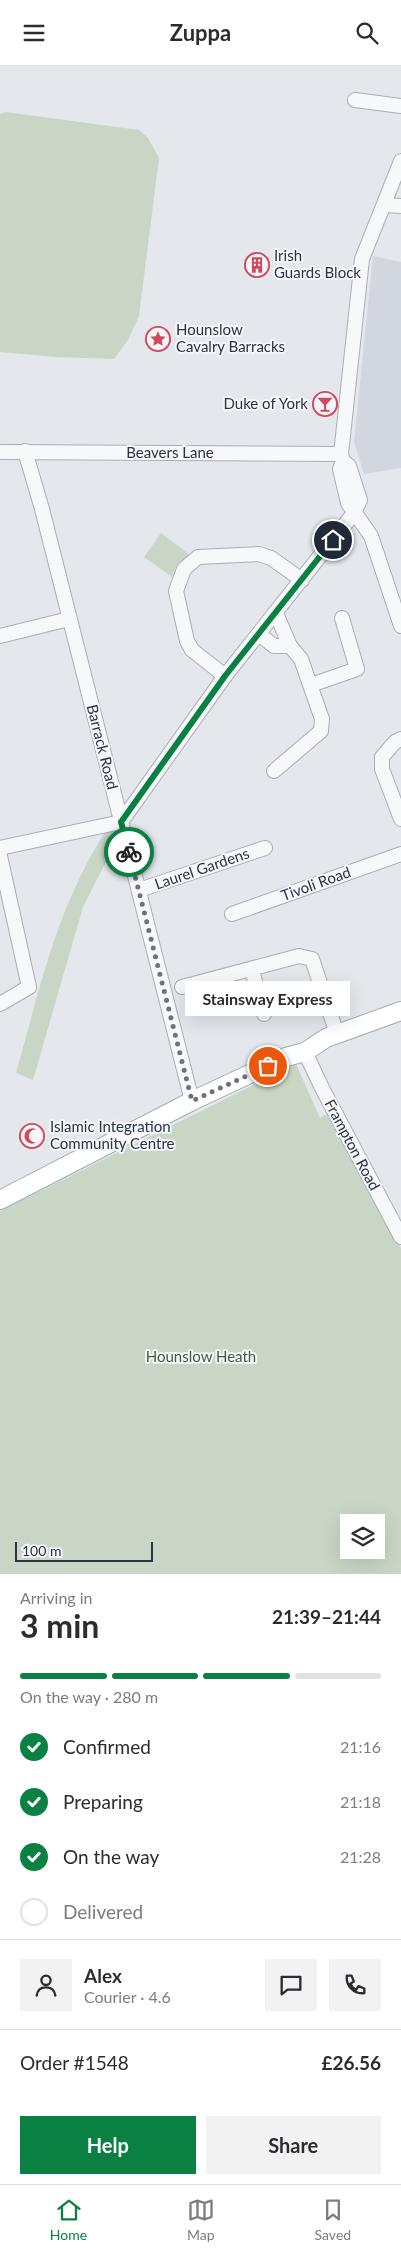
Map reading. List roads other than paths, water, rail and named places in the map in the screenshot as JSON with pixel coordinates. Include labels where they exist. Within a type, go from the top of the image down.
[{"type":"main road","points":[[0,1200],[192,1101],[286,1057],[305,1052],[319,1042],[337,1034],[401,1011]]},
{"type":"street","points":[[355,100],[401,106]]},
{"type":"street","points":[[0,848],[121,822],[225,676],[354,513],[360,500],[349,466],[342,457],[362,259],[401,161]]},
{"type":"street","points":[[384,205],[401,206]]},
{"type":"street","name":"Barrack Road","points":[[25,451],[192,1101]]},
{"type":"street","name":"Beavers Lane","points":[[0,452],[342,457]]},
{"type":"street","points":[[354,513],[371,536],[396,600],[401,626]]},
{"type":"street","points":[[225,676],[192,650],[187,641],[176,591],[184,569],[198,557],[258,554],[271,558],[302,580]]},
{"type":"street","points":[[274,771],[321,731],[322,719],[301,659],[290,646],[276,613]]},
{"type":"street","points":[[311,685],[357,669],[342,618]]},
{"type":"street","points":[[0,636],[69,619]]},
{"type":"street","points":[[259,634],[274,646],[290,646]]},
{"type":"street","points":[[401,739],[395,742],[382,757],[382,769],[401,819]]},
{"type":"street","name":"Laurel Gardens","points":[[139,890],[265,848]]},
{"type":"street","name":"Tivoli Road","points":[[232,914],[401,854]]},
{"type":"street","points":[[0,856],[29,987],[0,1005]]},
{"type":"street","points":[[182,987],[299,956],[312,959],[337,1034]]},
{"type":"street","points":[[252,970],[264,1014]]},
{"type":"street","name":"Frampton Road","points":[[305,1052],[401,1237]]},
{"type":"place","name":"Irish Guards Block","points":[[257,265]]},
{"type":"place","name":"Hounslow Cavalry Barracks","points":[[158,339]]},
{"type":"place","name":"Duke of York","points":[[325,404]]},
{"type":"place","name":"Stainsway Express","points":[[268,1066]]},
{"type":"place","name":"Islamic Integration Community Centre","points":[[32,1136]]},
{"type":"park label","name":"Hounslow Heath","points":[[201,1357]]}]
